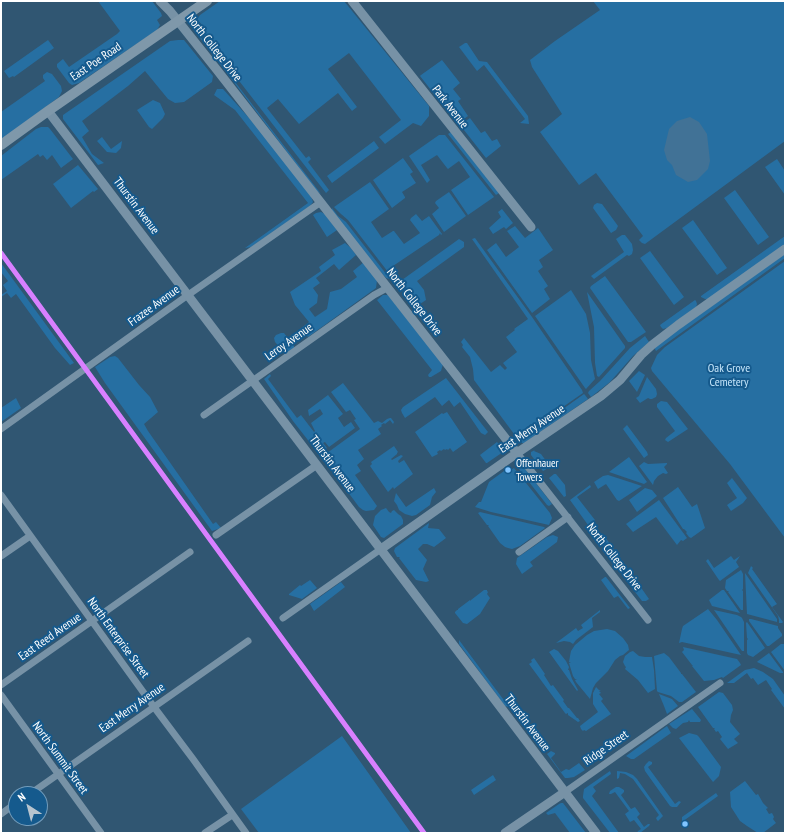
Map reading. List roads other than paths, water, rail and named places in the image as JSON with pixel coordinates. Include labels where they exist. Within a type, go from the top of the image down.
[{"type":"main road","name":"East Poe Road","points":[[1,145],[48,110],[207,1]]},
{"type":"street","name":"North College Drive","points":[[160,1],[178,21],[321,202],[648,620]]},
{"type":"street","name":"Park Avenue","points":[[352,1],[531,227]]},
{"type":"street","name":"Thurstin Avenue","points":[[48,110],[596,833]]},
{"type":"street","name":"Frazee Avenue","points":[[1,429],[321,202]]},
{"type":"street","name":"East Merry Avenue","points":[[283,618],[517,453],[601,396],[620,380],[641,355],[657,341],[785,249]]},
{"type":"street","name":"Leroy Avenue","points":[[204,415],[374,295],[388,288]]},
{"type":"street","points":[[216,535],[317,464]]},
{"type":"street","name":"North Enterprise Street","points":[[1,495],[246,833]]},
{"type":"street","points":[[519,552],[568,517]]},
{"type":"street","points":[[1,556],[30,536]]},
{"type":"street","name":"East Reed Avenue","points":[[1,685],[190,552]]},
{"type":"street","name":"East Merry Avenue","points":[[42,786],[248,641]]},
{"type":"street","name":"Ridge Street","points":[[506,833],[720,683]]},
{"type":"street","name":"North Summit Street","points":[[1,695],[101,833]]},
{"type":"street","points":[[205,833],[232,815]]},
{"type":"place","name":"Offenhauer Towers","points":[[508,470]]},
{"type":"park label","name":"Oak Grove Cemetery","points":[[729,376]]}]
